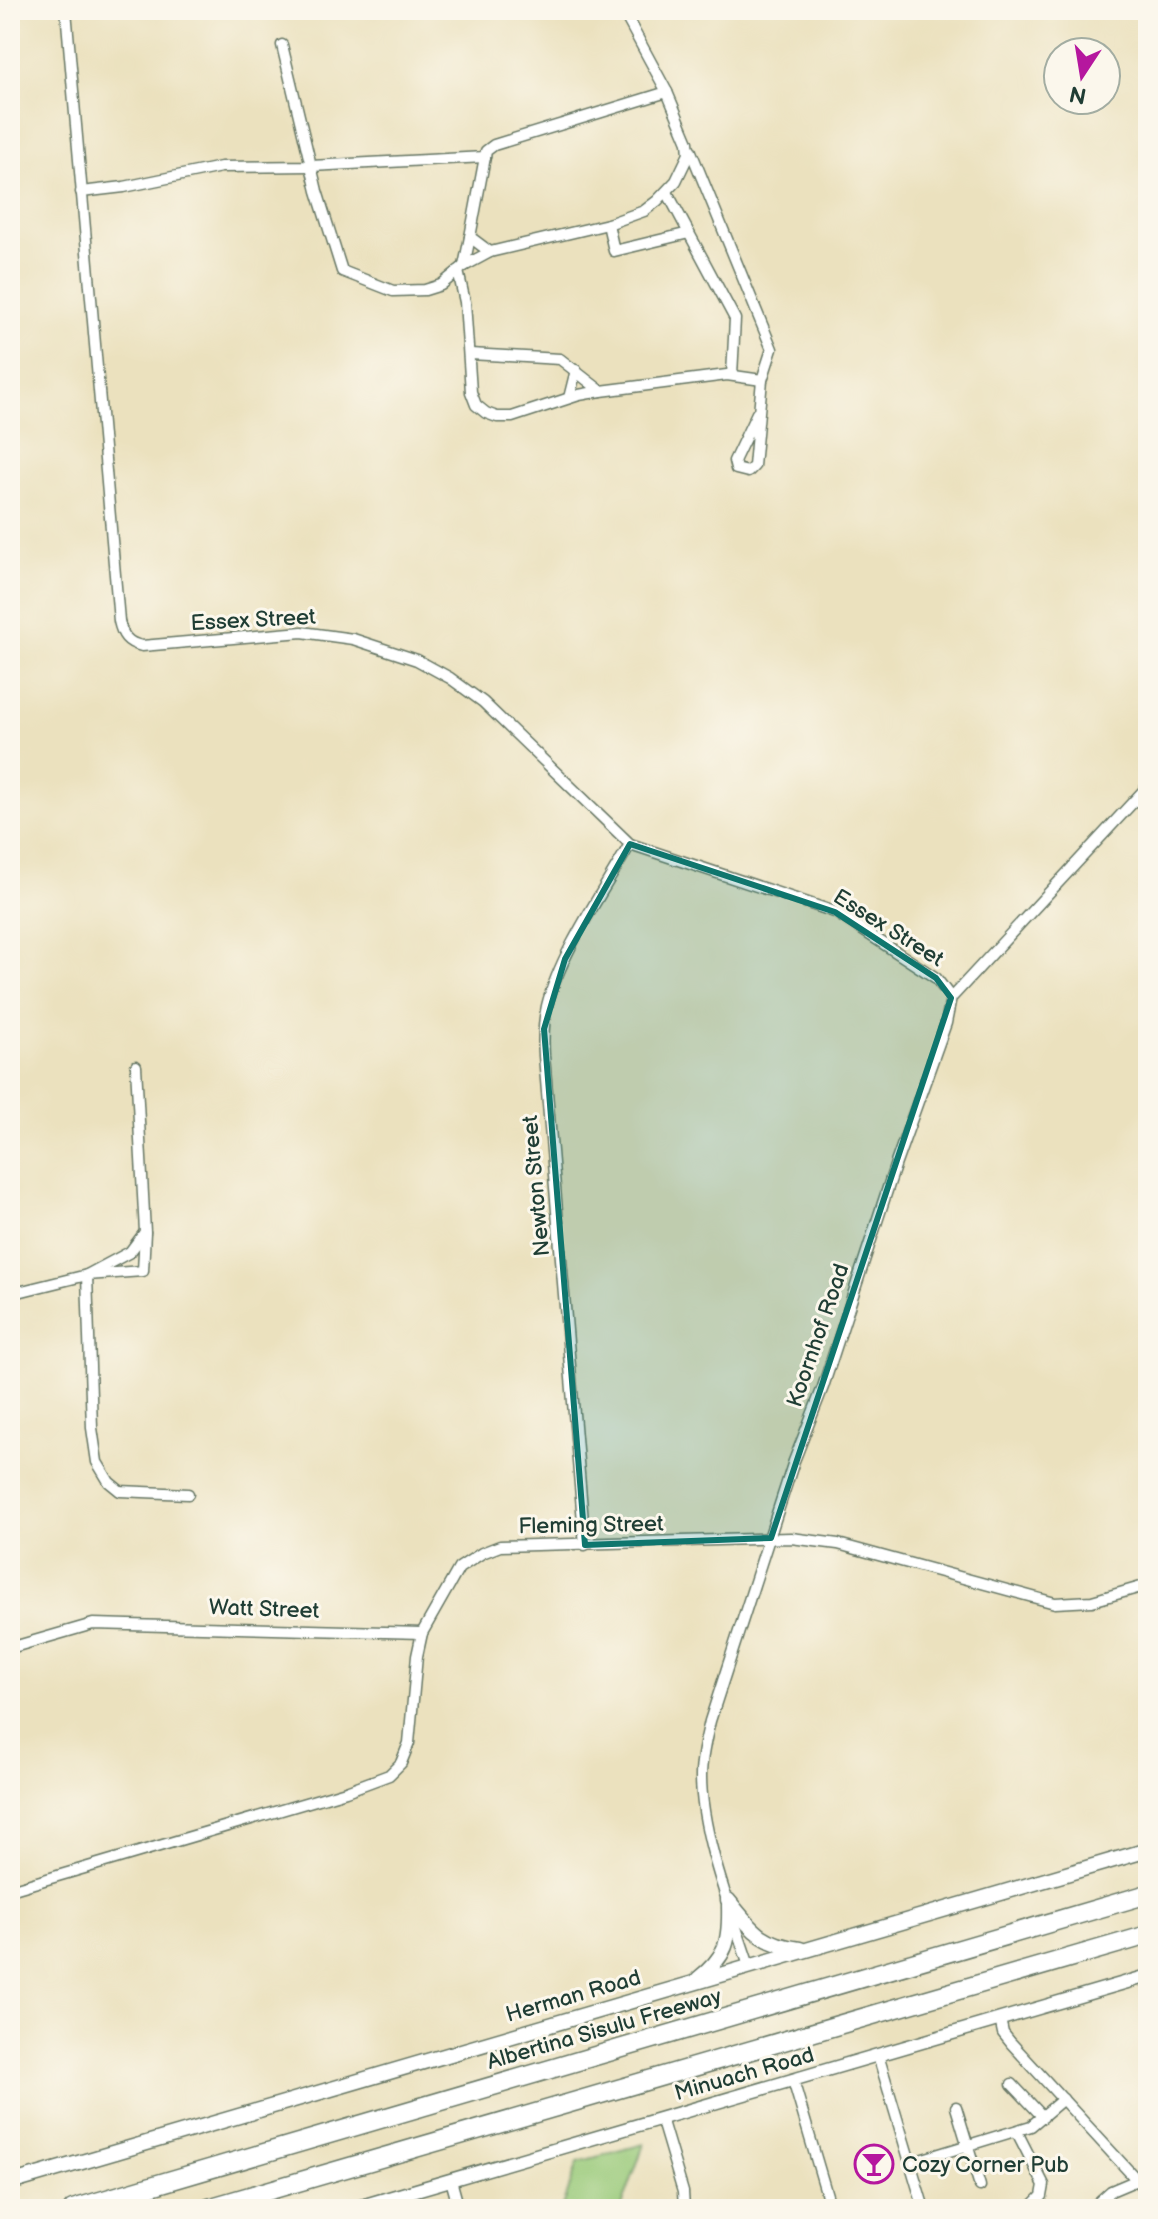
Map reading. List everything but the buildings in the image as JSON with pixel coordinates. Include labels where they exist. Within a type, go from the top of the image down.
[{"type":"highway","name":"Albertina Sisulu Freeway","points":[[73,2209],[1148,1894]]},
{"type":"highway","points":[[205,2209],[1148,1935]]},
{"type":"main road","name":"Herman Road","points":[[10,2183],[1148,1850]]},
{"type":"main road","points":[[729,1902],[762,1939],[778,1946],[807,1950]]},
{"type":"main road","points":[[691,1984],[713,1967],[724,1952],[729,1933],[729,1902]]},
{"type":"street","name":"Essex Street","points":[[66,10],[119,621],[124,636],[142,646],[317,633],[353,639],[404,654],[439,671],[483,702],[630,844],[835,912],[936,978],[951,998]]},
{"type":"street","points":[[641,10],[629,16],[628,20],[667,92],[751,303],[772,345],[757,413],[754,466],[748,472],[736,469],[734,461],[757,413]]},
{"type":"street","points":[[282,45],[311,166],[342,271],[393,291],[431,290],[490,252],[608,224],[644,211],[667,192],[685,166],[690,149]]},
{"type":"street","points":[[667,92],[494,145],[486,151],[461,268],[471,392],[476,405],[486,413],[512,417],[601,391],[732,375],[762,380]]},
{"type":"street","points":[[81,192],[124,187],[208,168],[485,157]]},
{"type":"street","points":[[667,192],[735,319],[732,375]]},
{"type":"street","points":[[608,224],[614,251],[689,233]]},
{"type":"street","points":[[470,237],[490,252]]},
{"type":"street","points":[[447,280],[465,302]]},
{"type":"street","points":[[470,354],[560,359],[601,391]]},
{"type":"street","points":[[569,398],[576,370]]},
{"type":"street","name":"Koornhof Road","points":[[749,1966],[706,1814],[702,1758],[726,1664],[771,1538],[794,1461],[823,1387],[946,1023],[951,998],[1148,786]]},
{"type":"street","name":"Newton Street","points":[[585,1545],[544,1029],[550,996],[565,959],[630,844]]},
{"type":"street","points":[[10,1294],[87,1275],[143,1271],[145,1232],[136,1066]]},
{"type":"street","points":[[87,1275],[130,1252],[145,1232]]},
{"type":"street","points":[[87,1275],[92,1428],[97,1462],[109,1482],[120,1491],[188,1494]]},
{"type":"street","name":"Fleming Street","points":[[10,1890],[372,1784],[389,1775],[401,1763],[408,1749],[422,1633],[459,1568],[482,1553],[507,1546],[806,1539],[838,1544],[1055,1603],[1092,1601],[1148,1585]]},
{"type":"street","name":"Watt Street","points":[[10,1648],[87,1625],[104,1624],[422,1633]]},
{"type":"street","name":"Minuach Road","points":[[351,2209],[1148,1976]]},
{"type":"street","points":[[1000,2019],[1007,2038],[1148,2192]]},
{"type":"street","points":[[878,2055],[924,2209]]},
{"type":"street","points":[[793,2080],[831,2209]]},
{"type":"street","points":[[1012,2084],[1043,2117]]},
{"type":"street","points":[[910,2163],[1017,2132],[1031,2126],[1063,2099]]},
{"type":"street","points":[[956,2107],[980,2186]]},
{"type":"street","points":[[661,2118],[683,2192],[684,2209]]},
{"type":"street","points":[[1017,2132],[1044,2185],[1042,2196],[1029,2209]]},
{"type":"street","points":[[451,2180],[459,2209]]},
{"type":"street","points":[[1091,2209],[1111,2191],[1137,2180]]},
{"type":"highlighted area","points":[[630,844],[835,912],[936,978],[951,998],[771,1538],[585,1545],[544,1029],[565,959]]},
{"type":"green space","points":[[644,2144],[621,2209],[562,2209],[578,2162]]},
{"type":"place","name":"Cozy Corner Pub","points":[[874,2164]]}]
